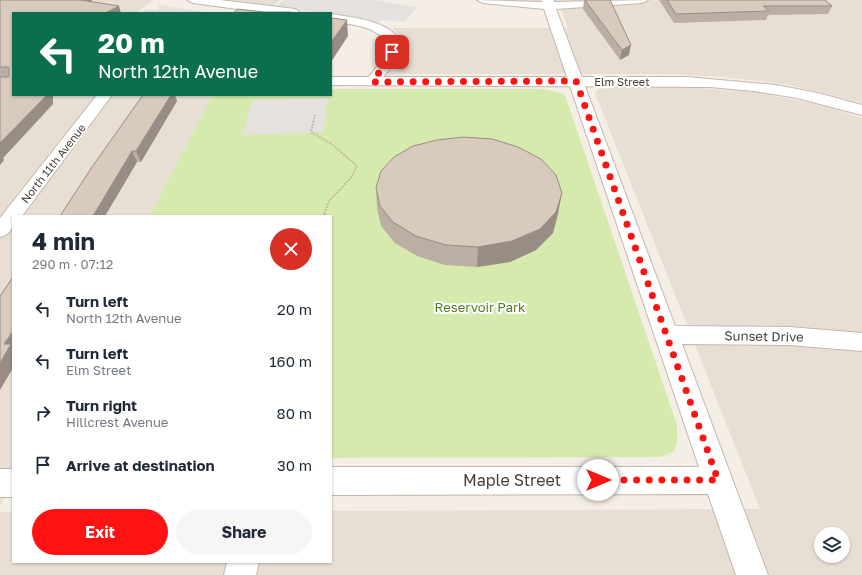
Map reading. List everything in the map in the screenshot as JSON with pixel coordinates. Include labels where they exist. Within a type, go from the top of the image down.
[{"type":"street","points":[[193,0],[287,12]]},
{"type":"street","points":[[483,0],[548,3],[642,0]]},
{"type":"street","points":[[548,3],[752,575]]},
{"type":"street","points":[[332,18],[372,26],[385,32],[391,38],[393,47],[390,56],[373,82]]},
{"type":"street","name":"Elm Street","points":[[332,82],[687,81],[755,85],[802,93],[862,110]]},
{"type":"street","name":"North 11th Avenue","points":[[12,215],[104,96]]},
{"type":"street","name":"North 11th Avenue","points":[[0,231],[12,215]]},
{"type":"street","name":"Sunset Drive","points":[[666,335],[840,338],[862,342]]},
{"type":"street","name":"Maple Street","points":[[332,481],[718,480]]},
{"type":"street","points":[[0,483],[12,483]]},
{"type":"street","points":[[240,575],[243,563]]},
{"type":"path","points":[[315,115],[311,132],[333,145],[357,166],[351,178],[329,201],[324,215]]},
{"type":"shaded area","points":[[0,0],[153,0],[137,12],[12,12]]},
{"type":"shaded area","points":[[211,0],[280,0],[271,8]]},
{"type":"shaded area","points":[[283,0],[373,0],[417,7],[405,22],[382,20],[377,22],[332,12],[274,8]]},
{"type":"shaded area","points":[[508,0],[862,0],[862,103],[784,84],[723,77],[670,74],[413,74],[399,72],[396,69],[405,51],[406,43],[404,39],[392,28],[568,28],[558,2]]},
{"type":"shaded area","points":[[159,5],[203,12],[142,12],[147,9],[158,10]]},
{"type":"shaded area","points":[[697,88],[756,92],[824,106],[862,118],[862,575],[0,575],[0,512],[12,512],[12,563],[332,563],[332,511],[760,509],[595,93],[598,89]]},
{"type":"shaded area","points":[[0,89],[12,95],[12,96],[211,96],[151,215],[12,215],[12,482],[0,506]]},
{"type":"shaded area","points":[[328,98],[323,132],[242,135],[253,100]]},
{"type":"green space","name":"Reservoir Park","points":[[332,89],[542,89],[565,95],[677,425],[677,445],[673,452],[661,457],[332,458],[332,215],[151,215],[211,96],[332,96]]},
{"type":"building","points":[[0,0],[81,0],[119,6],[107,12],[12,12],[12,96],[46,96],[0,143],[0,77],[9,77],[9,67],[0,67]]},
{"type":"building","points":[[585,0],[610,0],[631,45],[622,50]]},
{"type":"building","points":[[667,0],[825,0],[832,6],[763,6],[769,11],[676,14]]},
{"type":"building","points":[[237,9],[264,12],[235,12]]},
{"type":"building","points":[[332,18],[347,20],[332,41]]},
{"type":"building","points":[[142,96],[170,96],[136,151],[132,151],[94,215],[61,215],[92,167]]},
{"type":"building","points":[[463,137],[492,139],[518,147],[541,159],[556,175],[562,193],[556,212],[540,229],[512,241],[478,247],[446,245],[416,236],[393,222],[380,206],[376,188],[381,171],[394,157],[413,146],[437,140]]},
{"type":"building","points":[[12,278],[12,332],[4,344],[11,344],[0,363],[0,296]]},
{"type":"route","points":[[392,52],[373,82],[576,81],[718,480],[598,480]]}]
